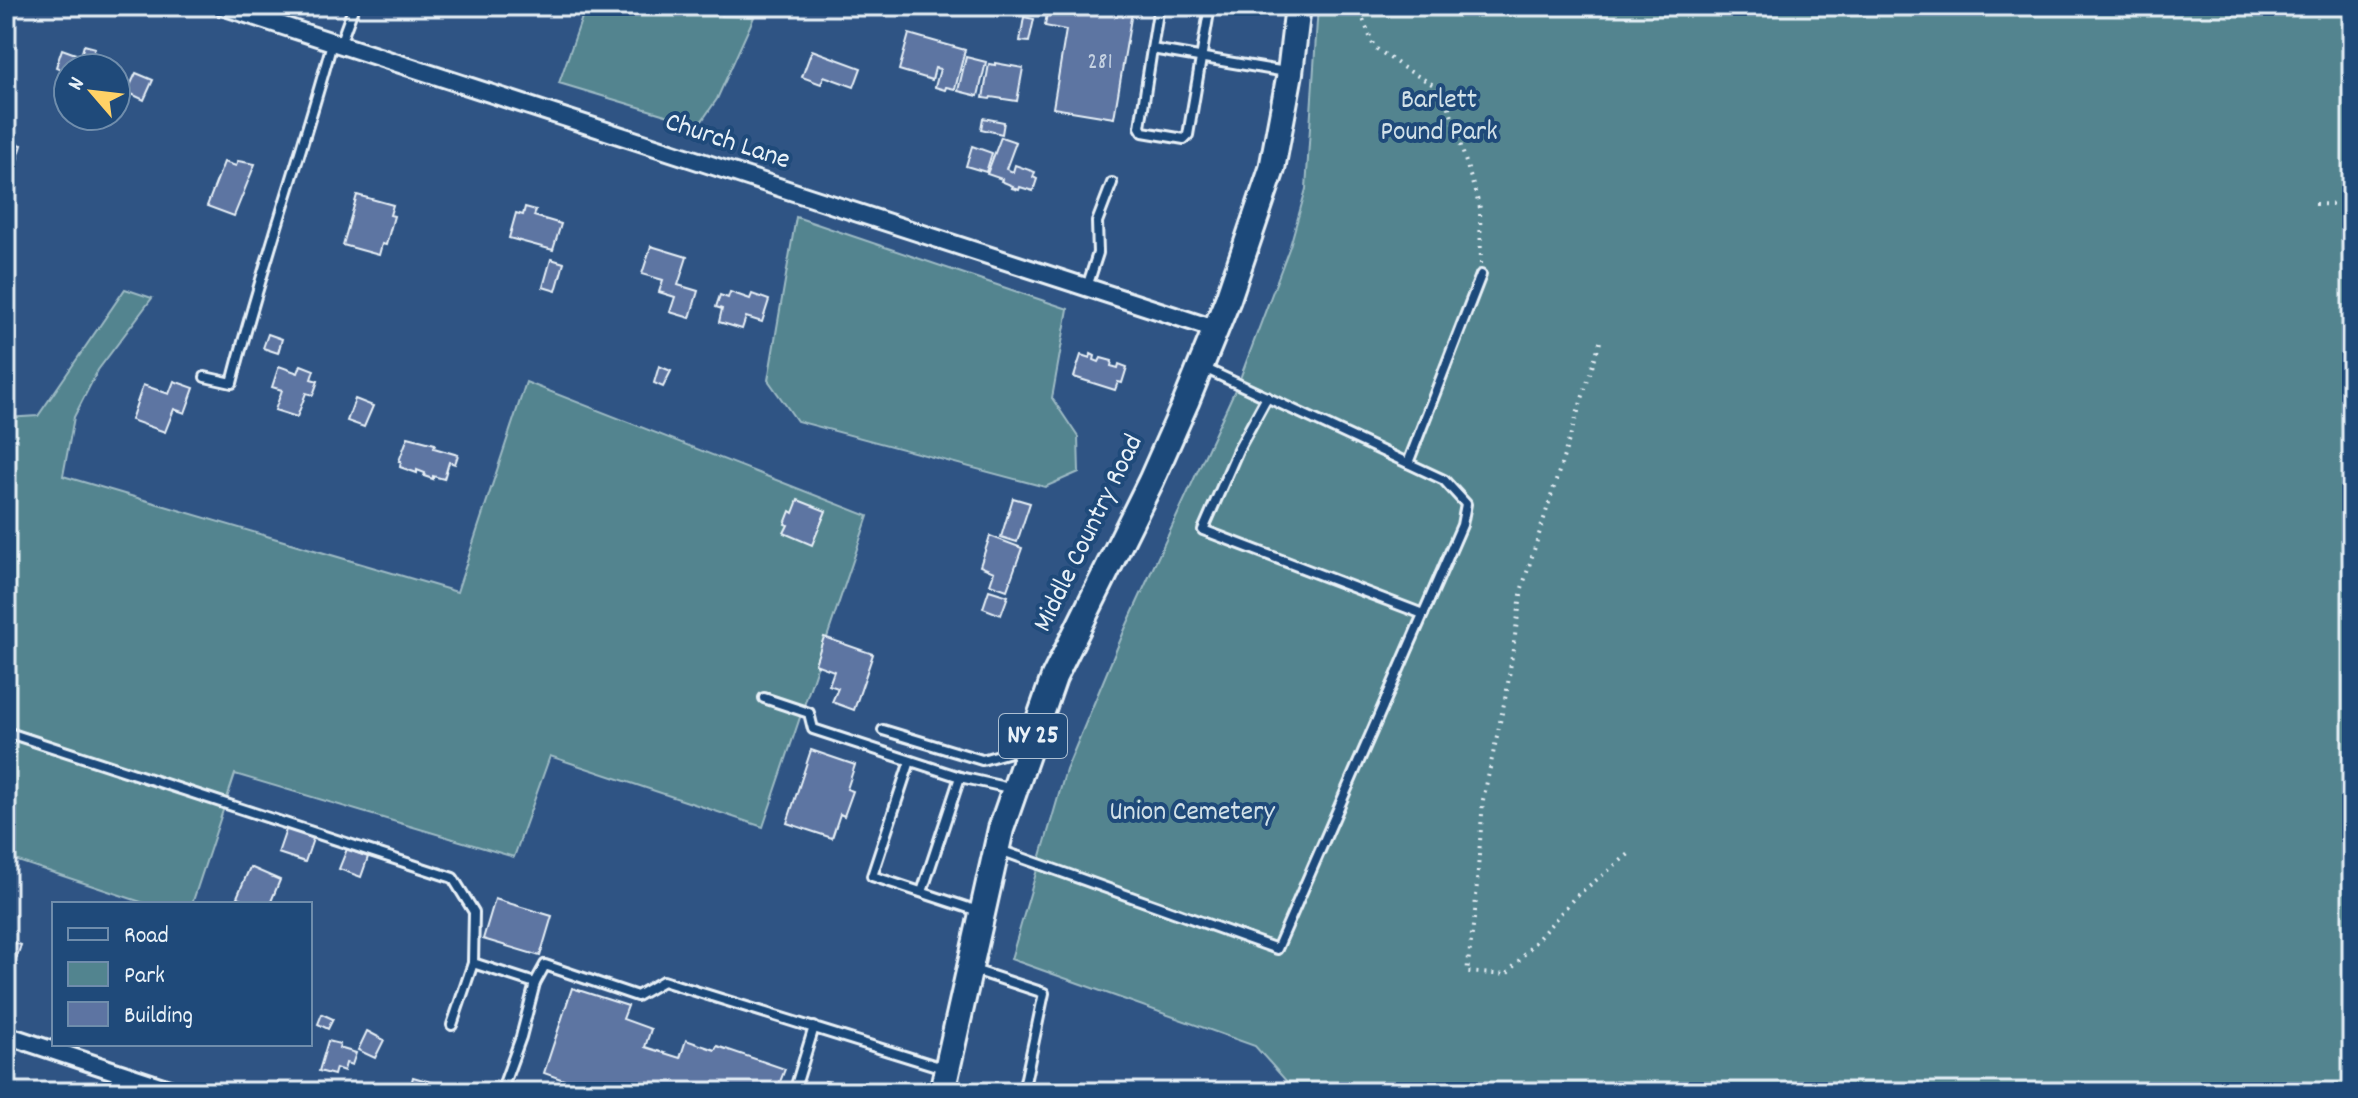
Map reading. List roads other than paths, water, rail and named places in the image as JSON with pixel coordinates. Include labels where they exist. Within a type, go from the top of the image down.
[{"type":"main road","name":"Middle Country Road","points":[[945,1081],[997,849],[1029,746],[1054,677],[1151,481],[1228,299],[1272,169],[1290,73],[1298,6]]},
{"type":"street","name":"Church Lane","points":[[222,6],[1215,329]]},
{"type":"street","points":[[6,1035],[178,1092]]},
{"type":"lane","points":[[205,377],[232,383],[248,319],[336,43],[354,6]]},
{"type":"lane","points":[[1159,6],[1140,127],[1143,132],[1184,139],[1188,135],[1210,6]]},
{"type":"lane","points":[[1152,49],[1290,73]]},
{"type":"lane","points":[[1087,287],[1098,253],[1097,222],[1112,183]]},
{"type":"lane","points":[[1408,463],[1481,275]]},
{"type":"lane","points":[[997,849],[1277,949],[1462,525],[1466,504],[1444,480],[1200,365]]},
{"type":"lane","points":[[1267,397],[1238,450],[1203,530],[1423,614]]},
{"type":"lane","points":[[764,698],[809,713],[813,729],[960,777],[1015,789]]},
{"type":"lane","points":[[883,730],[982,760],[1029,746]]},
{"type":"lane","points":[[6,732],[453,878],[474,912],[473,963],[452,1025]]},
{"type":"lane","points":[[910,761],[872,876],[982,913]]},
{"type":"lane","points":[[922,892],[960,777]]},
{"type":"lane","points":[[473,963],[535,983]]},
{"type":"lane","points":[[501,1092],[521,1037],[535,983],[545,965],[637,996],[663,981],[814,1027],[945,1081]]},
{"type":"lane","points":[[970,968],[1044,993],[1023,1092]]},
{"type":"lane","points":[[794,1092],[814,1027]]},
{"type":"park label","name":"Barlett Pound Park","points":[[1439,118]]},
{"type":"park label","name":"Union Cemetery","points":[[1192,814]]}]
